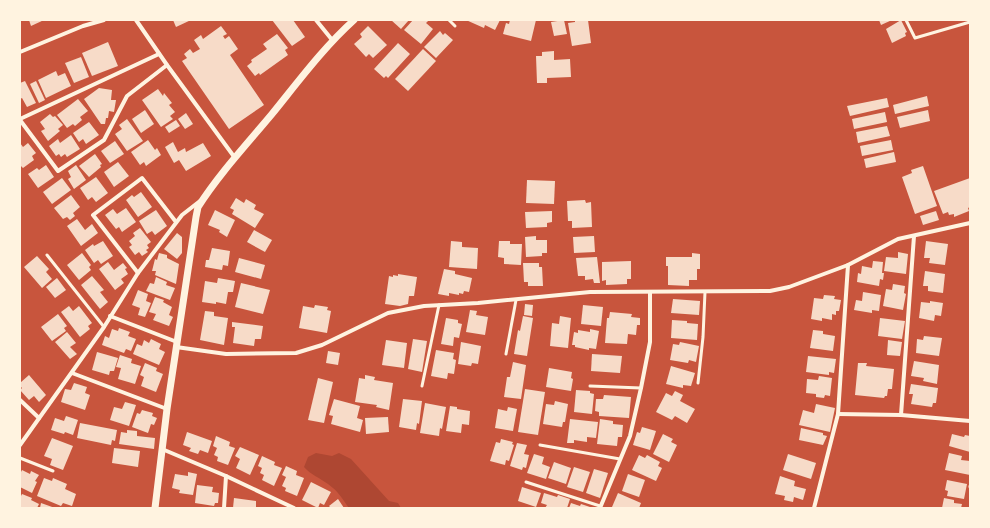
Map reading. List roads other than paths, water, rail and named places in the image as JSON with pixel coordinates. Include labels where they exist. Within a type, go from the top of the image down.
[{"type":"street","points":[[20,52],[83,26],[104,20]]},
{"type":"street","points":[[136,20],[166,65],[235,158]]},
{"type":"street","points":[[316,20],[333,41]]},
{"type":"street","points":[[154,508],[167,408],[198,207],[235,158],[333,41],[354,20]]},
{"type":"street","points":[[159,54],[20,119],[58,171],[104,140],[127,96],[166,65]]},
{"type":"street","points":[[138,273],[93,215],[142,178],[176,222]]},
{"type":"street","points":[[20,445],[104,327],[138,273],[176,222],[182,215],[205,197]]},
{"type":"street","points":[[110,316],[177,344],[226,354],[296,353],[322,345],[388,313],[424,306],[516,300],[590,292],[770,291],[789,287],[848,265],[898,240],[924,232],[970,222]]},
{"type":"street","points":[[901,415],[914,236]]},
{"type":"street","points":[[814,508],[838,414],[848,265]]},
{"type":"street","points":[[600,507],[630,436],[650,342],[650,292]]},
{"type":"street","points":[[72,373],[167,408]]},
{"type":"street","points":[[20,400],[38,418]]},
{"type":"street","points":[[838,414],[901,415],[970,421]]},
{"type":"street","points":[[162,449],[226,476],[294,508]]},
{"type":"street","points":[[224,508],[226,476]]},
{"type":"lane","points":[[449,20],[456,26]]},
{"type":"lane","points":[[906,20],[915,38],[970,22]]},
{"type":"lane","points":[[47,255],[104,327]]},
{"type":"lane","points":[[698,383],[703,337],[705,292]]},
{"type":"lane","points":[[506,354],[516,300]]},
{"type":"lane","points":[[422,386],[440,305]]},
{"type":"lane","points":[[590,386],[641,388]]},
{"type":"lane","points":[[540,444],[620,459]]},
{"type":"lane","points":[[20,458],[54,471]]},
{"type":"lane","points":[[526,482],[600,507]]}]
